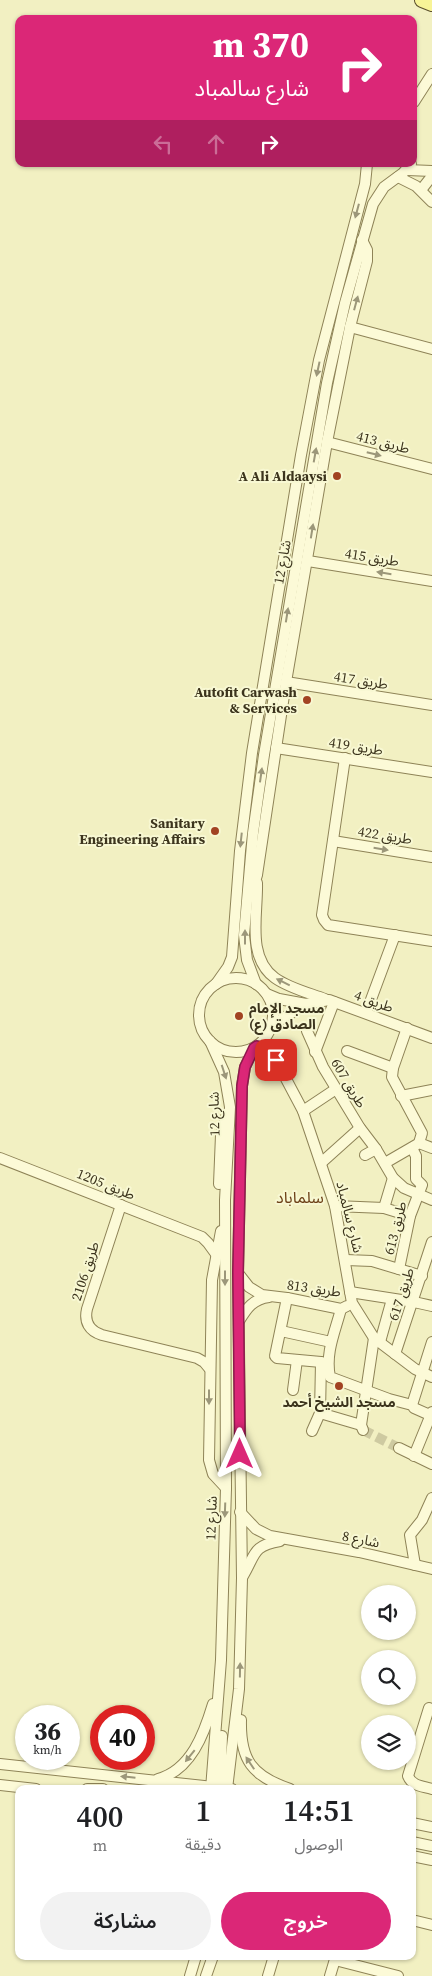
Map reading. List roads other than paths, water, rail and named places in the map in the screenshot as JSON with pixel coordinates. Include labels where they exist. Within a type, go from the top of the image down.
[{"type":"main road","points":[[422,0],[432,4]]},
{"type":"street","points":[[417,97],[432,74]]},
{"type":"street","name":"شارع 12","points":[[216,984],[228,967],[232,957],[240,851],[252,754],[312,397],[331,312],[363,190],[367,167]]},
{"type":"street","points":[[409,167],[432,171]]},
{"type":"street","name":"شارع 12","points":[[256,984],[245,948],[246,906],[253,833],[264,755],[327,383],[345,303],[362,240],[376,198],[384,187],[409,167]]},
{"type":"street","points":[[421,190],[432,176]]},
{"type":"street","points":[[398,177],[421,190],[432,202]]},
{"type":"street","points":[[331,1001],[276,978],[266,970],[260,959],[257,947],[257,875],[286,682],[327,442],[350,327],[367,261],[367,250],[362,240]]},
{"type":"street","points":[[350,327],[432,349]]},
{"type":"street","name":"طريق 413","points":[[327,442],[432,469]]},
{"type":"street","name":"طريق 415","points":[[308,561],[432,581]]},
{"type":"street","name":"طريق 417","points":[[286,682],[432,705]]},
{"type":"street","name":"طريق 419","points":[[276,748],[432,772]]},
{"type":"street","points":[[345,758],[322,915],[324,920],[328,925],[432,941]]},
{"type":"street","name":"طريق 422","points":[[333,841],[432,857]]},
{"type":"street","points":[[246,906],[257,875]]},
{"type":"street","points":[[366,1012],[395,935]]},
{"type":"street","points":[[267,994],[273,1014],[272,1025],[265,1038],[256,1047],[243,1052],[230,1052],[219,1048],[210,1041],[202,1028],[199,1018],[200,1007],[204,997],[216,984],[226,979],[247,979],[267,994],[279,999],[306,1004]]},
{"type":"street","name":"طريق 4","points":[[306,1004],[331,1001],[366,1012],[432,1038]]},
{"type":"street","name":"طريق 607","points":[[315,1052],[331,1001]]},
{"type":"street","points":[[272,1025],[306,1004]]},
{"type":"street","points":[[407,1028],[393,1068],[392,1077],[422,1133],[416,1145],[416,1179],[422,1185],[418,1194]]},
{"type":"street","name":"طريق 607","points":[[307,1031],[315,1052],[336,1089],[393,1178],[404,1188],[432,1200]]},
{"type":"street","name":"شارع 12","points":[[210,1041],[224,1072],[230,1106],[225,1200],[226,1488],[219,1679],[220,1785]]},
{"type":"street","name":"شارع 12","points":[[221,1785],[239,1689],[242,1578],[238,1272],[242,1086],[245,1067],[256,1047]]},
{"type":"street","name":"شارع سالمباد","points":[[256,1047],[268,1051],[276,1060],[303,1111],[335,1206],[351,1297],[377,1340],[415,1369],[427,1374]]},
{"type":"street","points":[[346,1051],[393,1068]]},
{"type":"street","points":[[303,1111],[336,1089]]},
{"type":"street","points":[[401,1096],[432,1090]]},
{"type":"street","points":[[226,1488],[214,1474],[209,1460],[209,1368],[212,1280],[220,1233],[221,1134],[224,1119],[230,1106]]},
{"type":"street","name":"طريق 607","points":[[321,1162],[360,1128]]},
{"type":"street","points":[[384,1163],[416,1145],[432,1148]]},
{"type":"street","points":[[365,1155],[376,1149]]},
{"type":"street","name":"طريق 1205","points":[[0,1158],[202,1237],[216,1254]]},
{"type":"street","points":[[384,1208],[393,1178]]},
{"type":"street","name":"طريق 613","points":[[399,1269],[410,1216],[418,1194]]},
{"type":"street","name":"طريق 2106","points":[[121,1205],[86,1309],[88,1324],[96,1333],[102,1335],[193,1356],[201,1359],[209,1368]]},
{"type":"street","points":[[335,1206],[384,1208],[410,1216]]},
{"type":"street","points":[[202,1237],[211,1238],[220,1233]]},
{"type":"street","name":"طريق 617","points":[[395,1354],[414,1302],[432,1242]]},
{"type":"street","points":[[346,1260],[372,1261],[422,1276]]},
{"type":"street","name":"طريق 813","points":[[238,1272],[255,1292],[270,1297]]},
{"type":"street","points":[[351,1297],[392,1299],[432,1306]]},
{"type":"street","name":"طريق 813","points":[[239,1321],[250,1305],[263,1298],[287,1298],[341,1309],[351,1297]]},
{"type":"street","points":[[287,1298],[275,1356],[277,1358],[324,1363]]},
{"type":"street","points":[[320,1413],[362,1427],[365,1391],[377,1340],[392,1299]]},
{"type":"street","points":[[312,1431],[320,1413],[324,1363],[341,1309]]},
{"type":"street","points":[[281,1331],[331,1342]]},
{"type":"street","points":[[412,1405],[427,1374],[432,1342]]},
{"type":"street","points":[[193,1356],[205,1352],[210,1346]]},
{"type":"street","points":[[293,1390],[297,1360]]},
{"type":"street","points":[[324,1363],[331,1378],[365,1391],[412,1405],[414,1408],[432,1415],[414,1456]]},
{"type":"street","points":[[399,1448],[432,1464]]},
{"type":"street","points":[[415,1565],[410,1535],[422,1520],[432,1498]]},
{"type":"street","name":"شارع 8","points":[[240,1512],[256,1529],[270,1536],[359,1552],[432,1569]]},
{"type":"street","name":"شارع 8","points":[[242,1578],[254,1553],[260,1547],[284,1540]]},
{"type":"street","points":[[220,1785],[226,1640],[222,1626]]},
{"type":"street","points":[[156,1780],[164,1778],[182,1766],[195,1749],[211,1710],[219,1679]]},
{"type":"street","points":[[239,1689],[242,1698],[241,1740],[248,1763],[261,1776],[281,1785]]},
{"type":"street","points":[[429,1708],[408,1776],[415,1784],[432,1789]]},
{"type":"street","points":[[0,1764],[196,1785]]},
{"type":"street","points":[[0,1785],[15,1787]]},
{"type":"street","points":[[416,1824],[432,1829]]},
{"type":"street","points":[[416,1830],[432,1829]]},
{"type":"street","points":[[416,1843],[432,1846]]},
{"type":"street","points":[[416,1857],[432,1860]]},
{"type":"street","points":[[416,1921],[432,1925]]},
{"type":"street","points":[[189,1976],[190,1960]]},
{"type":"street","points":[[189,1976],[195,1960]]},
{"type":"street","points":[[206,1976],[212,1960]]},
{"type":"street","points":[[268,1976],[273,1960]]},
{"type":"street","points":[[330,1976],[334,1960]]},
{"type":"street","points":[[342,1960],[398,1976]]},
{"type":"tunnel","points":[[363,1430],[399,1448]]},
{"type":"place","name":"A Ali Aldaaysi","points":[[337,476]]},
{"type":"place","name":"Autofit Carwash & Services","points":[[307,700]]},
{"type":"place","name":"Sanitary Engineering Affairs","points":[[215,831]]},
{"type":"place","name":"مسجد الإمام الصادق (ع)","points":[[239,1016]]},
{"type":"place","name":"مسجد الشيخ أحمد","points":[[339,1386]]},
{"type":"district","name":"سلماباد","points":[[300,1197]]}]
